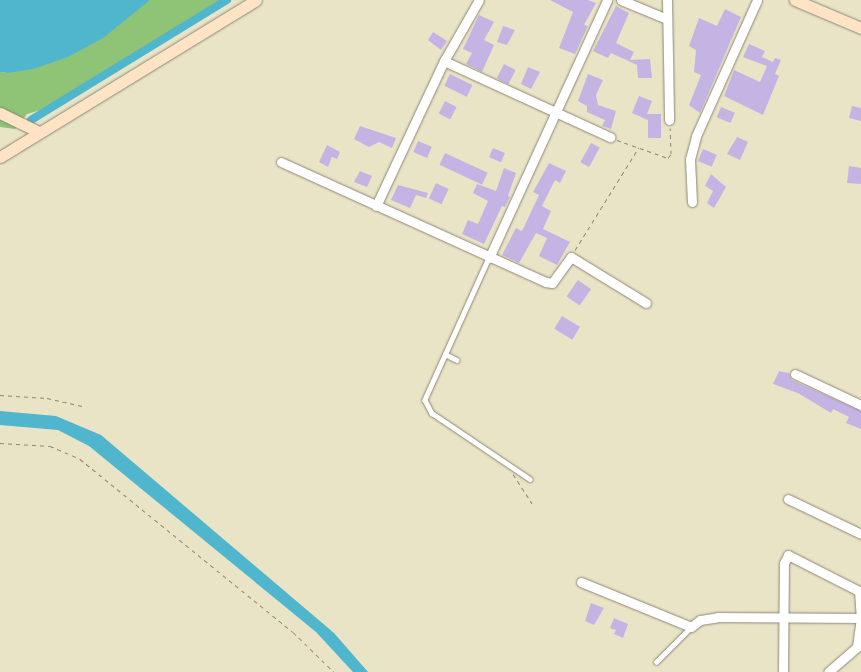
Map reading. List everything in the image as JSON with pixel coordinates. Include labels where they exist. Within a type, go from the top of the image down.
[{"type":"street","points":[[0,157],[256,0]]},
{"type":"street","points":[[376,206],[444,61],[479,0]]},
{"type":"street","points":[[489,258],[607,0]]},
{"type":"street","points":[[621,0],[667,19]]},
{"type":"street","points":[[667,0],[669,120]]},
{"type":"street","points":[[692,202],[690,158],[696,136],[757,0]]},
{"type":"street","points":[[795,0],[861,28]]},
{"type":"street","points":[[444,61],[610,138]]},
{"type":"street","points":[[0,113],[39,132]]},
{"type":"street","points":[[281,162],[489,258],[550,284],[571,256],[646,303]]},
{"type":"street","points":[[795,374],[861,405]]},
{"type":"street","points":[[788,498],[861,534]]},
{"type":"street","points":[[783,672],[784,563],[788,555],[856,587],[861,618],[857,648],[828,672]]},
{"type":"street","points":[[581,582],[691,627],[700,620],[714,618],[861,618]]},
{"type":"lane","points":[[489,258],[427,391],[427,406],[445,423],[530,479]]},
{"type":"lane","points":[[445,354],[457,360]]},
{"type":"lane","points":[[656,662],[691,627]]},
{"type":"path","points":[[610,138],[668,158],[671,154],[669,120]]},
{"type":"path","points":[[571,256],[639,147]]},
{"type":"path","points":[[0,395],[47,398],[82,406]]},
{"type":"path","points":[[0,443],[50,446],[80,459],[293,632],[334,672]]},
{"type":"path","points":[[511,466],[515,482],[532,503]]},
{"type":"green space","points":[[150,0],[221,0],[44,109],[27,114],[15,129],[0,127],[0,72],[7,73]]},
{"type":"water","points":[[0,0],[150,0],[103,38],[68,57],[33,69],[7,73],[0,72]]},
{"type":"water","points":[[0,411],[56,416],[101,435],[334,633],[368,672],[353,672],[316,632],[89,446],[58,430],[0,425]]},
{"type":"building","points":[[550,0],[588,0],[596,3],[584,25],[588,26],[575,54],[559,48],[573,12]]},
{"type":"building","points":[[616,6],[629,13],[616,43],[634,52],[630,60],[650,59],[652,78],[638,78],[637,65],[611,53],[608,58],[593,51]]},
{"type":"building","points":[[725,9],[741,17],[700,113],[689,105],[701,75],[694,72],[696,50],[689,46],[699,18],[717,26]]},
{"type":"building","points":[[479,15],[494,22],[484,40],[494,45],[482,72],[466,64],[472,53],[463,49]]},
{"type":"building","points":[[503,26],[515,30],[507,45],[497,42]]},
{"type":"building","points":[[433,32],[447,41],[441,50],[428,40]]},
{"type":"building","points":[[749,44],[765,51],[762,57],[773,62],[775,58],[781,60],[775,74],[779,76],[763,115],[724,96],[734,70],[760,82],[767,66],[743,57]]},
{"type":"building","points":[[504,64],[516,70],[508,84],[497,78]]},
{"type":"building","points":[[528,67],[540,72],[531,89],[521,84]]},
{"type":"building","points":[[450,74],[472,85],[467,97],[444,86]]},
{"type":"building","points":[[588,74],[603,80],[596,95],[598,105],[616,111],[611,129],[602,126],[605,120],[587,112],[587,106],[578,101]]},
{"type":"building","points":[[639,96],[652,101],[647,114],[661,114],[661,138],[648,138],[648,120],[632,113]]},
{"type":"building","points":[[445,101],[457,107],[450,119],[439,113]]},
{"type":"building","points":[[852,106],[861,108],[861,121],[849,118]]},
{"type":"building","points":[[721,107],[735,113],[731,123],[717,117]]},
{"type":"building","points":[[360,126],[396,138],[392,148],[379,142],[369,147],[354,139]]},
{"type":"building","points":[[737,137],[748,142],[740,160],[727,154]]},
{"type":"building","points":[[418,141],[432,147],[427,158],[413,152]]},
{"type":"building","points":[[591,143],[600,148],[589,167],[580,162]]},
{"type":"building","points":[[327,145],[340,152],[337,159],[332,157],[328,167],[319,162]]},
{"type":"building","points":[[493,148],[505,153],[501,162],[489,157]]},
{"type":"building","points":[[703,149],[717,155],[712,167],[698,161]]},
{"type":"building","points":[[445,153],[488,173],[482,185],[440,165]]},
{"type":"building","points":[[549,163],[566,171],[560,183],[555,180],[542,206],[551,211],[543,229],[570,242],[557,265],[539,256],[547,238],[536,233],[519,263],[502,255],[516,228],[522,231],[539,195],[533,192]]},
{"type":"building","points":[[849,166],[861,168],[861,184],[847,183]]},
{"type":"building","points":[[504,168],[516,173],[508,196],[510,197],[505,207],[502,206],[484,244],[462,234],[468,220],[478,224],[488,201],[473,193],[477,184],[496,191]]},
{"type":"building","points":[[360,171],[372,176],[367,187],[354,182]]},
{"type":"building","points":[[711,174],[726,187],[714,208],[707,203],[713,191],[705,186]]},
{"type":"building","points":[[436,183],[449,189],[442,204],[429,198]]},
{"type":"building","points":[[398,185],[428,193],[426,198],[416,195],[410,208],[391,200]]},
{"type":"building","points":[[578,280],[591,289],[580,306],[567,296]]},
{"type":"building","points":[[562,316],[580,327],[572,340],[554,329]]},
{"type":"building","points":[[779,371],[789,373],[792,380],[861,411],[861,429],[846,423],[849,417],[833,409],[831,413],[798,393],[773,384]]},
{"type":"building","points":[[591,603],[604,608],[594,625],[585,621]]},
{"type":"building","points":[[614,618],[628,624],[623,638],[614,634],[616,630],[610,628]]},
{"type":"waterway","points":[[31,120],[227,0]]}]
